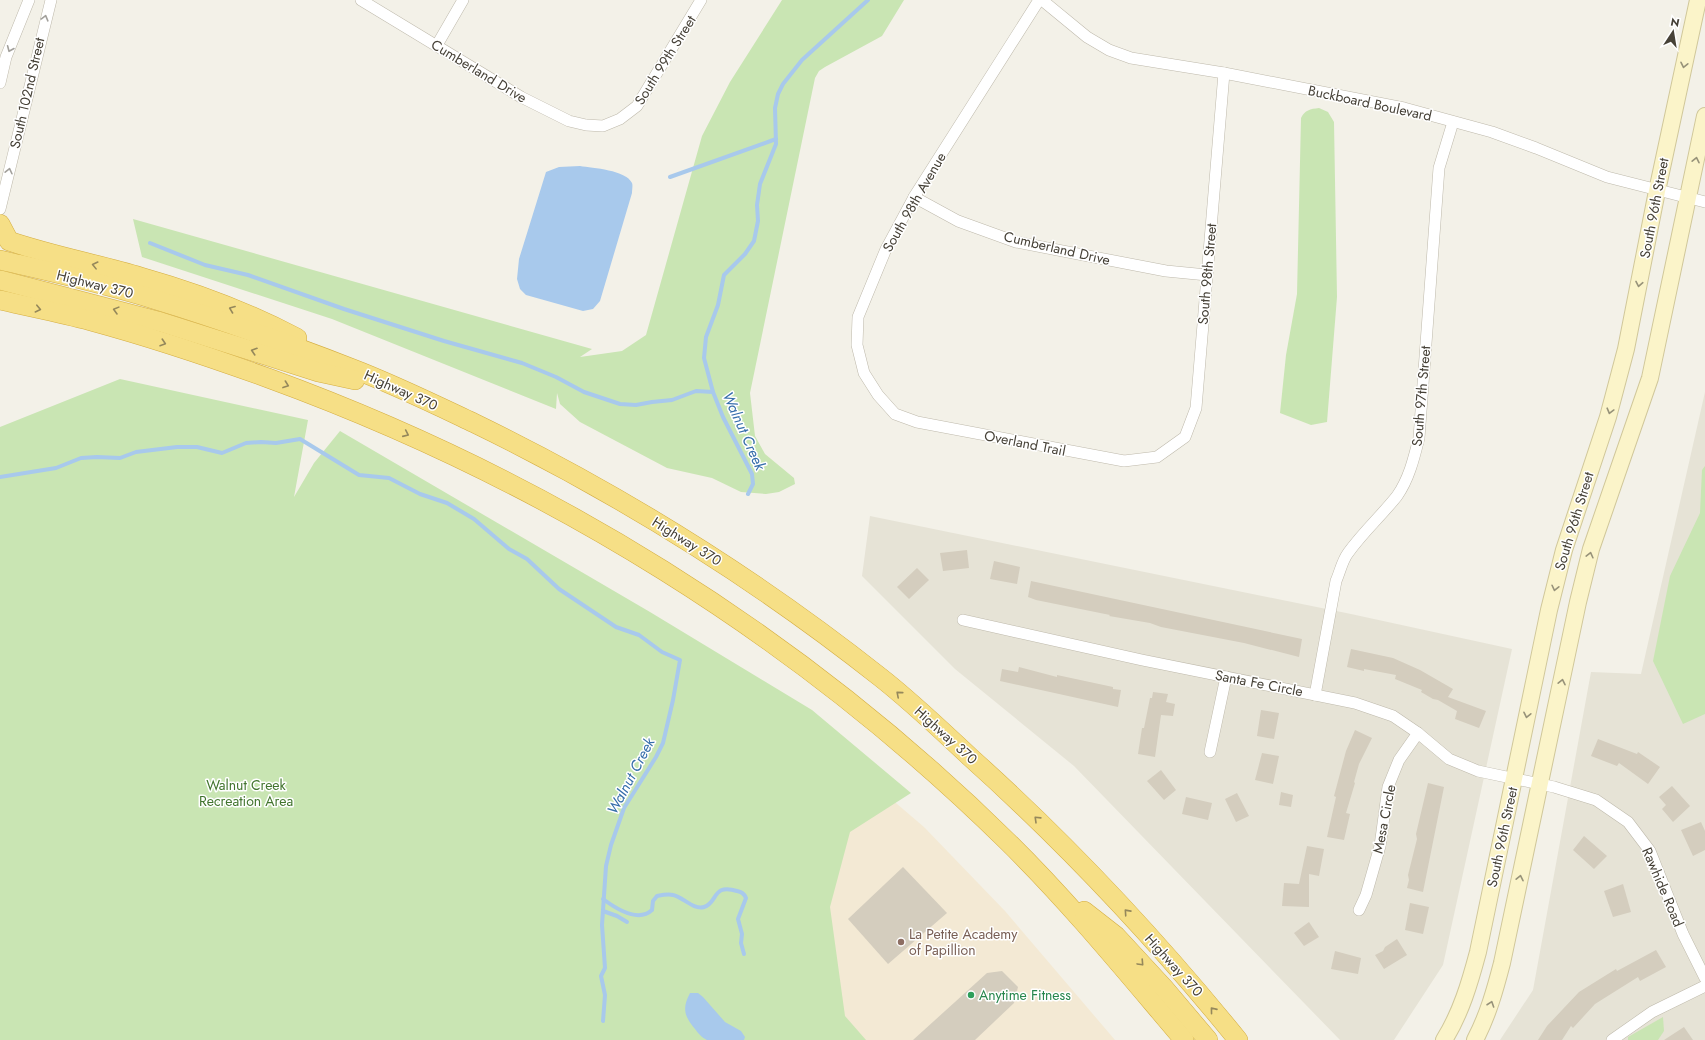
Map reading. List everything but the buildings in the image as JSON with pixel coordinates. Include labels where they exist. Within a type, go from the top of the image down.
[{"type":"highway","points":[[0,224],[10,241],[33,249],[141,276],[194,294],[272,324],[354,369]]},
{"type":"highway","name":"Highway 370","points":[[0,260],[150,298],[272,339],[354,369],[512,442],[638,511],[700,548],[772,597],[882,678],[990,775],[1061,842],[1127,912],[1206,1001],[1238,1040]]},
{"type":"highway","points":[[0,280],[161,322],[318,372],[400,389]]},
{"type":"highway","points":[[0,300],[92,322],[151,339],[234,366],[306,392],[442,450],[525,491],[655,565],[747,624],[855,705],[952,789],[1048,883],[1184,1040]]},
{"type":"highway","points":[[1048,883],[1116,936],[1164,988],[1208,1040]]},
{"type":"main road","name":"South 96th Street","points":[[1444,1040],[1461,1007],[1470,982],[1478,952],[1549,610],[1564,550],[1608,417],[1626,349],[1657,191],[1698,0]]},
{"type":"main road","name":"South 96th Street","points":[[1475,1040],[1485,1020],[1494,995],[1578,602],[1591,550],[1650,378],[1705,116]]},
{"type":"street","name":"South 102nd Street","points":[[0,83],[6,57],[29,0]]},
{"type":"street","name":"South 102nd Street","points":[[0,209],[50,0]]},
{"type":"street","name":"Cumberland Drive","points":[[361,0],[521,97],[568,121],[586,126],[603,126]]},
{"type":"street","points":[[437,45],[463,0]]},
{"type":"street","name":"South 99th Street","points":[[603,126],[620,119],[637,106],[701,0]]},
{"type":"street","name":"Buckboard Boulevard","points":[[1040,0],[1086,37],[1108,50],[1131,58],[1404,108],[1492,132],[1607,177],[1657,191],[1705,202]]},
{"type":"street","name":"South 98th Avenue","points":[[895,414],[878,395],[864,373],[857,345],[858,317],[886,249],[914,197],[1040,0]]},
{"type":"street","name":"South 98th Street","points":[[1157,457],[1185,437],[1196,408],[1224,74]]},
{"type":"street","name":"South 97th Street","points":[[1316,695],[1336,581],[1341,567],[1348,554],[1397,495],[1410,471],[1415,455],[1419,438],[1439,168],[1453,122]]},
{"type":"street","name":"Cumberland Drive","points":[[914,197],[958,221],[1016,242],[1166,271],[1207,275]]},
{"type":"street","name":"Overland Trail","points":[[895,414],[916,422],[1124,461],[1157,457]]},
{"type":"street","name":"Santa Fe Circle","points":[[963,620],[1226,677],[1355,703],[1393,716],[1418,733],[1449,759],[1478,771],[1539,785]]},
{"type":"street","points":[[1210,752],[1226,677]]},
{"type":"street","name":"Mesa Circle","points":[[1359,910],[1366,895],[1380,846],[1388,788],[1399,760],[1418,733]]},
{"type":"street","name":"Rawhide Road","points":[[1539,785],[1596,800],[1628,822],[1650,851],[1683,934],[1705,978]]},
{"type":"street","points":[[1612,1040],[1652,1012],[1705,986]]},
{"type":"shaded area","points":[[1705,392],[1705,1040],[1500,1040],[1533,990],[1591,672],[1641,674]]},
{"type":"shaded area","points":[[870,516],[1351,614],[1512,649],[1443,965],[1394,1040],[1340,1040],[1074,766],[955,669],[862,576]]},
{"type":"shaded area","points":[[834,750],[924,827],[1005,911],[1115,1040],[829,1040],[826,1036]]},
{"type":"green space","points":[[782,0],[904,0],[882,36],[825,67],[819,71],[815,78],[750,393],[755,436],[765,454],[794,478],[795,484],[779,492],[766,494],[741,492],[712,478],[667,468],[580,422],[560,404],[557,393],[556,409],[332,319],[142,257],[133,219],[592,349],[580,357],[622,351],[646,335],[702,136],[730,82]]},
{"type":"green space","points":[[1319,108],[1328,112],[1334,122],[1337,297],[1327,422],[1311,425],[1280,413],[1286,355],[1297,294],[1301,118],[1308,110]]},
{"type":"green space","name":"Walnut Creek Recreation Area","points":[[120,379],[308,420],[294,497],[314,463],[340,431],[650,612],[812,710],[911,793],[850,832],[830,907],[845,1016],[866,1040],[0,1040],[0,427]]},
{"type":"green space","points":[[1705,466],[1705,714],[1683,724],[1653,661],[1670,576],[1700,513],[1702,470]]},
{"type":"green space","points":[[1663,1017],[1664,1031],[1658,1040],[1628,1040],[1628,1037]]},
{"type":"water","points":[[580,166],[616,172],[629,179],[632,183],[632,193],[600,301],[593,309],[583,311],[526,295],[520,289],[517,279],[519,259],[546,172],[559,167]]},
{"type":"water","points":[[690,993],[698,993],[703,997],[725,1022],[741,1031],[745,1037],[744,1040],[707,1040],[702,1037],[686,1016],[685,1008],[687,998]]},
{"type":"waterway","name":"Walnut Creek","points":[[748,494],[753,484],[752,474],[723,417],[713,392],[704,358],[706,337],[718,305],[724,275],[745,254],[754,241],[758,221],[757,205],[760,184],[776,144],[775,108],[778,94],[783,84],[802,60],[868,0]]},
{"type":"waterway","points":[[670,177],[776,139]]},
{"type":"waterway","points":[[150,243],[205,265],[248,275],[344,309],[444,341],[522,363],[556,377],[584,392],[620,404],[636,405],[672,400],[696,391],[713,392]]},
{"type":"waterway","points":[[0,477],[56,468],[81,458],[120,458],[136,452],[177,447],[197,447],[222,453],[246,443],[276,443],[300,439],[359,475],[389,478],[420,494],[447,503],[474,519],[509,549],[527,559],[559,589],[616,627],[639,635],[662,652],[680,660],[663,743],[656,757],[624,808],[611,845],[606,866],[602,925],[605,968],[601,976],[605,995],[603,1021]]},
{"type":"waterway","points":[[603,899],[620,910],[634,915],[640,915],[646,914],[652,910],[653,901],[657,896],[673,895],[696,907],[704,907],[712,902],[719,891],[729,889],[740,892],[746,898],[738,919],[742,934],[741,943],[744,954]]},
{"type":"waterway","points":[[603,911],[617,916],[627,922]]},
{"type":"place","name":"La Petite Academy of Papillion","points":[[901,942]]},
{"type":"place","name":"Anytime Fitness","points":[[971,995]]}]
